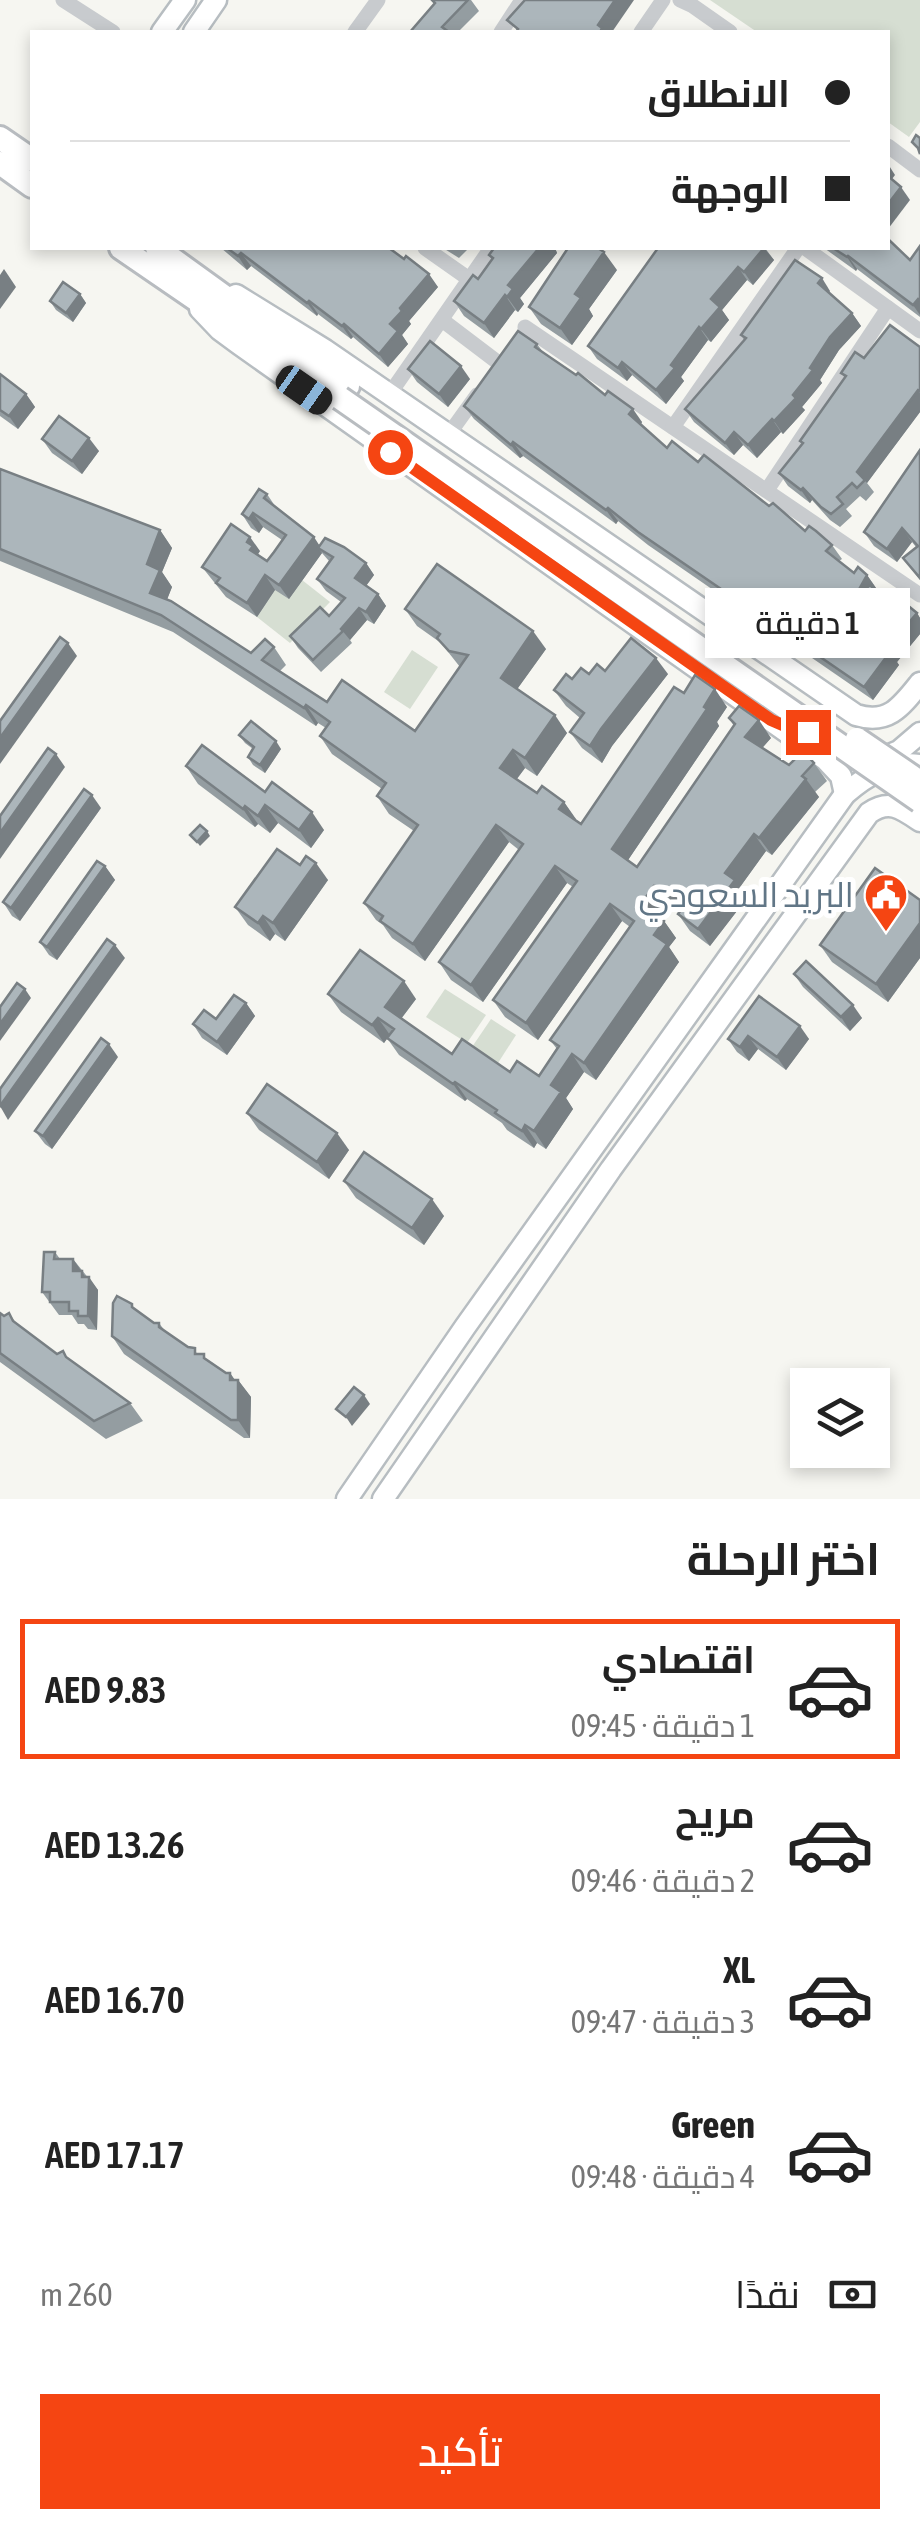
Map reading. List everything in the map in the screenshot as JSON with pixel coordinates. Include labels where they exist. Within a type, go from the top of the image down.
[{"type":"main road","points":[[0,138],[30,159]]},
{"type":"main road","points":[[0,163],[30,185]]},
{"type":"main road","points":[[125,250],[188,281],[920,801]]},
{"type":"main road","points":[[159,250],[188,281]]},
{"type":"main road","points":[[344,392],[440,452],[920,782]]},
{"type":"street","points":[[63,0],[110,30]]},
{"type":"street","points":[[163,30],[185,0]]},
{"type":"street","points":[[195,30],[216,0]]},
{"type":"street","points":[[356,30],[378,0]]},
{"type":"street","points":[[501,30],[522,0]]},
{"type":"street","points":[[642,30],[664,0]]},
{"type":"street","points":[[684,1],[725,30]]},
{"type":"street","points":[[890,147],[908,152],[920,170]]},
{"type":"street","points":[[428,250],[469,279]]},
{"type":"street","points":[[389,395],[490,250]]},
{"type":"street","points":[[673,427],[797,250]]},
{"type":"street","points":[[808,250],[920,332]]},
{"type":"street","points":[[188,281],[251,303],[856,715],[870,719],[892,714],[920,683]]},
{"type":"street","points":[[188,281],[220,330],[825,759],[841,776],[845,794]]},
{"type":"street","points":[[767,490],[888,308]]},
{"type":"street","points":[[448,434],[536,311]]},
{"type":"street","points":[[442,320],[580,364],[920,595]]},
{"type":"street","points":[[580,364],[590,350]]},
{"type":"street","points":[[855,550],[866,534]]},
{"type":"street","points":[[771,720],[801,733],[808,732],[823,712],[819,700],[782,664]]},
{"type":"street","points":[[825,759],[855,765],[880,760],[920,738]]},
{"type":"street","points":[[347,1499],[845,794],[868,776],[890,766],[920,766]]},
{"type":"street","points":[[383,1499],[611,1169],[869,813],[889,804],[920,821]]},
{"type":"shaded area","points":[[710,0],[920,0],[920,122],[909,137],[890,123],[890,30],[754,30]]},
{"type":"shaded area","points":[[302,580],[330,602],[290,643],[257,617],[275,590]]},
{"type":"shaded area","points":[[412,650],[438,667],[410,709],[384,692]]},
{"type":"shaded area","points":[[445,989],[486,1015],[467,1043],[426,1017]]},
{"type":"shaded area","points":[[491,1019],[516,1035],[498,1063],[472,1047]]},
{"type":"building","points":[[432,0],[468,0],[442,27],[446,30],[412,30],[435,3]]},
{"type":"building","points":[[525,0],[615,0],[598,25],[601,30],[517,30],[507,20]]},
{"type":"building","points":[[916,135],[920,138],[920,154],[912,142]]},
{"type":"building","points":[[890,178],[901,187],[890,201]]},
{"type":"building","points":[[890,241],[910,260],[920,246],[920,301],[913,305],[836,250],[890,250]]},
{"type":"building","points":[[230,250],[392,250],[429,274],[390,324],[398,331],[379,354],[344,324],[307,303],[241,253],[238,256]]},
{"type":"building","points":[[493,250],[537,250],[508,285],[513,289],[484,323],[454,301],[473,275],[478,279],[493,258],[489,255]]},
{"type":"building","points":[[567,250],[604,252],[575,294],[581,298],[560,328],[529,307]]},
{"type":"building","points":[[657,250],[762,250],[744,272],[738,267],[711,299],[720,307],[699,327],[671,365],[675,368],[656,390],[622,362],[618,368],[588,346]]},
{"type":"building","points":[[795,260],[822,278],[818,283],[852,313],[830,337],[810,368],[813,370],[793,395],[796,398],[774,421],[748,445],[734,432],[725,443],[685,409],[746,338],[741,335]]},
{"type":"building","points":[[63,282],[80,294],[66,313],[50,301]]},
{"type":"building","points":[[890,325],[920,347],[920,391],[857,472],[865,480],[857,488],[852,483],[837,497],[843,504],[831,514],[803,488],[779,473],[846,376],[841,373],[855,352],[864,358]]},
{"type":"building","points":[[518,331],[605,395],[608,391],[633,409],[629,414],[667,448],[672,441],[698,462],[704,455],[769,506],[773,503],[805,531],[809,526],[816,531],[832,545],[826,551],[854,573],[858,567],[867,575],[853,600],[870,585],[885,599],[891,592],[917,613],[886,649],[890,652],[864,687],[513,442],[511,445],[464,406]]},
{"type":"building","points":[[430,341],[461,366],[439,394],[408,369]]},
{"type":"building","points":[[0,374],[26,394],[9,416],[0,410]]},
{"type":"building","points":[[59,416],[89,438],[72,461],[42,439]]},
{"type":"building","points":[[920,450],[920,578],[903,558],[918,546],[902,528],[887,549],[864,532]]},
{"type":"building","points":[[0,469],[160,530],[147,564],[160,570],[150,593],[171,601],[251,653],[265,639],[274,647],[262,660],[327,702],[342,680],[415,731],[468,655],[449,651],[437,638],[440,634],[405,609],[437,564],[533,631],[501,678],[555,715],[525,758],[513,750],[500,768],[537,793],[542,786],[564,802],[559,809],[581,824],[674,687],[684,693],[695,675],[715,689],[704,707],[707,709],[612,849],[637,867],[735,724],[729,718],[739,706],[759,720],[745,737],[789,765],[803,751],[814,763],[802,776],[806,779],[759,838],[754,834],[725,873],[735,880],[698,929],[678,914],[689,899],[672,887],[667,895],[654,886],[641,904],[664,921],[654,935],[667,944],[584,1063],[572,1054],[551,1085],[561,1092],[534,1131],[525,1125],[522,1131],[495,1113],[497,1110],[387,1038],[394,1029],[378,1018],[372,1025],[328,994],[360,950],[404,981],[385,1007],[452,1054],[462,1039],[510,1072],[517,1061],[539,1076],[559,1046],[550,1040],[634,921],[610,904],[526,1023],[493,1000],[577,881],[555,866],[471,985],[439,962],[523,844],[496,825],[413,944],[380,921],[383,916],[364,903],[418,825],[377,796],[386,783],[320,736],[330,722],[161,615],[0,549]]},
{"type":"building","points":[[259,489],[267,494],[264,498],[314,537],[279,585],[265,575],[247,603],[216,583],[220,578],[202,567],[231,524],[250,537],[250,550],[267,561],[274,552],[286,535],[253,513],[249,519],[242,514]]},
{"type":"building","points":[[325,538],[366,563],[355,578],[378,594],[366,612],[359,608],[343,631],[313,660],[290,636],[320,607],[329,616],[345,598],[317,579],[333,557],[318,548]]},
{"type":"building","points":[[60,637],[68,643],[0,738],[0,721]]},
{"type":"building","points":[[631,638],[656,658],[590,746],[570,732],[584,713],[554,690],[566,674],[572,679],[581,668],[589,674],[597,664],[605,671]]},
{"type":"building","points":[[251,721],[276,741],[260,765],[248,757],[254,747],[239,735]]},
{"type":"building","points":[[202,745],[265,792],[272,782],[312,812],[299,830],[265,805],[258,816],[245,806],[243,809],[186,766]]},
{"type":"building","points":[[48,748],[56,754],[0,833],[0,816]]},
{"type":"building","points":[[84,789],[92,795],[11,908],[3,902]]},
{"type":"building","points":[[200,825],[207,831],[197,842],[190,835]]},
{"type":"building","points":[[277,849],[300,865],[306,856],[316,863],[273,923],[263,916],[258,923],[235,907]]},
{"type":"building","points":[[97,861],[105,866],[47,947],[40,942]]},
{"type":"building","name":"البريد السعودي","points":[[875,868],[920,900],[920,923],[876,984],[820,945]]},
{"type":"building","points":[[107,939],[115,945],[0,1106],[0,1089]]},
{"type":"building","points":[[806,961],[853,1005],[841,1017],[794,974]]},
{"type":"building","points":[[17,983],[25,989],[0,1024],[0,1007]]},
{"type":"building","points":[[234,995],[246,1003],[217,1042],[193,1024],[204,1010],[216,1019]]},
{"type":"building","points":[[759,996],[800,1026],[777,1057],[748,1036],[740,1047],[728,1039]]},
{"type":"building","points":[[101,1038],[109,1044],[43,1136],[35,1131]]},
{"type":"building","points":[[267,1084],[337,1133],[317,1162],[247,1113]]},
{"type":"building","points":[[364,1152],[432,1199],[412,1228],[344,1181]]},
{"type":"building","points":[[44,1252],[55,1252],[54,1259],[73,1259],[73,1271],[82,1271],[82,1277],[89,1277],[88,1316],[69,1311],[69,1302],[50,1302],[50,1292],[42,1292]]},
{"type":"building","points":[[117,1296],[188,1347],[195,1348],[195,1354],[204,1354],[204,1358],[230,1373],[230,1380],[238,1380],[238,1420],[231,1420],[112,1336],[113,1303]]},
{"type":"building","points":[[0,1313],[9,1313],[13,1321],[57,1354],[63,1351],[130,1403],[94,1421],[0,1353]]},
{"type":"building","points":[[354,1387],[364,1395],[346,1417],[336,1409]]},
{"type":"place","name":"البريد السعودي","points":[[886,933]]},
{"type":"route","points":[[390,452],[771,720],[801,733],[808,732]]}]
